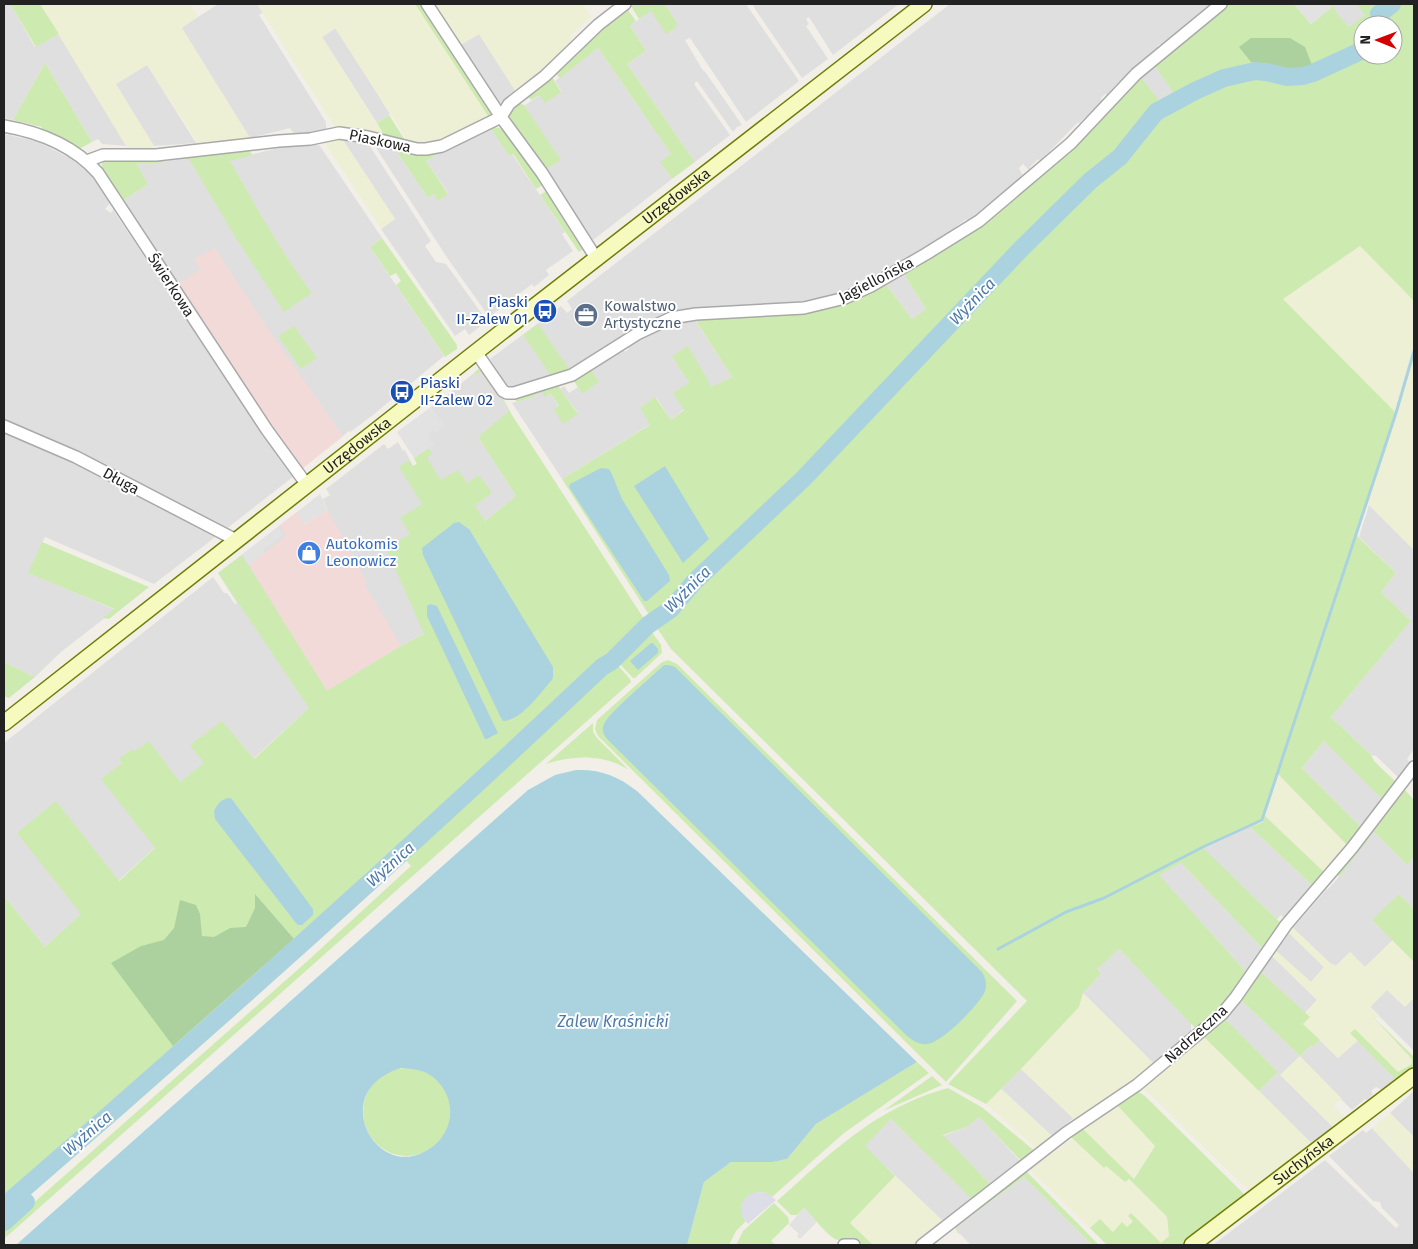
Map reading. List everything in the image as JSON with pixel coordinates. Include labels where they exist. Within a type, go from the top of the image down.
[{"type":"street","points":[[427,4],[501,117],[542,173],[596,258]]},
{"type":"street","name":"Piaskowa","points":[[87,160],[104,155],[156,155],[280,141],[296,141],[340,133],[368,137],[410,148],[426,149],[442,146],[501,117],[509,104],[545,76],[598,25],[625,4]]},
{"type":"street","name":"Urzędowska","points":[[4,723],[596,258],[924,4]]},
{"type":"street","name":"Jagiellońska","points":[[476,352],[503,391],[514,393],[572,374],[637,334],[671,318],[696,314],[804,308],[833,302],[855,294],[895,273],[979,221],[1070,143],[1136,74],[1221,4]]},
{"type":"street","name":"Świerkowa","points":[[4,126],[34,132],[48,138],[87,160],[98,173],[266,430],[307,485]]},
{"type":"street","name":"Długa","points":[[4,426],[76,457],[236,540]]},
{"type":"street","name":"Nadrzeczna","points":[[922,1245],[1066,1133],[1137,1085],[1222,1014],[1286,925],[1352,848],[1414,767]]},
{"type":"street","name":"Suchyńska","points":[[1192,1245],[1414,1076]]},
{"type":"street","points":[[844,1245],[854,1245]]},
{"type":"shaded area","points":[[4,4],[10,4],[35,47],[59,34],[127,146],[102,144],[98,139],[92,142],[45,63],[13,120],[4,118]]},
{"type":"shaded area","points":[[218,4],[257,4],[263,12],[259,15],[326,122],[326,130],[297,139],[290,128],[250,138],[181,28]]},
{"type":"shaded area","points":[[665,4],[746,4],[799,81],[746,122],[690,38],[685,40],[702,69],[742,125],[733,132],[697,81],[694,84],[730,135],[695,162],[627,64],[646,51],[630,26],[651,10],[677,23]]},
{"type":"shaded area","points":[[756,4],[899,4],[833,55],[809,17],[806,19],[809,24],[806,26],[828,59],[802,78],[753,6]]},
{"type":"shaded area","points":[[950,4],[1213,4],[1160,45],[1157,45],[1160,48],[1121,82],[1119,81],[1107,95],[1105,94],[1101,98],[1102,101],[1078,122],[1040,161],[1038,159],[1030,167],[1030,171],[1023,164],[1019,168],[1023,177],[987,207],[968,222],[966,219],[938,241],[870,282],[866,278],[859,282],[862,287],[850,292],[793,305],[690,311],[570,370],[516,388],[506,386],[490,359],[561,306],[567,313],[572,309],[567,301]]},
{"type":"shaded area","points":[[1294,4],[1329,4],[1332,7],[1311,24]]},
{"type":"shaded area","points":[[1329,4],[1379,4],[1365,15],[1353,15],[1353,25],[1349,28]]},
{"type":"shaded area","points":[[336,28],[390,114],[377,123],[322,37]]},
{"type":"shaded area","points":[[479,34],[516,92],[505,102],[498,104],[457,47]]},
{"type":"shaded area","points":[[598,48],[671,154],[661,163],[672,179],[593,240],[510,116],[539,95],[561,91],[555,81]]},
{"type":"shaded area","points":[[1152,62],[1177,97],[1163,106],[1139,75]]},
{"type":"shaded area","points":[[147,65],[196,143],[154,146],[115,84]]},
{"type":"shaded area","points":[[492,130],[509,156],[512,154],[565,232],[562,234],[573,251],[546,270],[549,275],[534,287],[532,284],[489,317],[446,256],[371,140],[393,146],[428,198],[434,194],[438,201],[448,193],[426,161],[458,142]]},
{"type":"shaded area","points":[[4,134],[36,141],[70,158],[91,175],[111,202],[105,209],[111,213],[113,210],[294,476],[225,530],[186,510],[187,508],[184,506],[183,508],[82,455],[81,452],[73,448],[66,448],[67,446],[4,422]]},
{"type":"shaded area","points":[[341,137],[366,140],[431,241],[425,246],[436,262],[446,264],[487,321],[469,335],[465,329],[455,336],[381,229],[395,219]]},
{"type":"shaded area","points":[[311,142],[320,146],[382,238],[370,247],[444,356],[373,415],[323,452],[176,285],[124,200],[148,184],[137,164],[226,155],[230,160],[295,144]]},
{"type":"shaded area","points":[[215,248],[269,331],[343,436],[302,469],[279,440],[176,285],[200,270],[194,259]]},
{"type":"shaded area","points":[[903,273],[926,309],[912,319],[885,283]]},
{"type":"shaded area","points":[[695,320],[732,377],[712,388],[688,347],[673,356],[689,383],[684,409],[671,420],[656,397],[651,424],[562,479],[512,403],[533,397],[541,391],[550,393],[559,407],[578,413],[560,389],[564,386],[569,393],[578,387],[583,394],[591,369],[607,360],[621,347],[625,352],[629,349],[626,344],[673,321],[675,323]]},
{"type":"shaded area","points":[[479,371],[498,392],[510,412],[478,437],[516,496],[485,521],[525,602],[424,634],[401,646],[327,692],[45,947],[4,896],[4,743],[213,577],[224,593],[227,593],[235,604],[237,603],[218,573],[297,512],[305,524],[328,510],[323,499],[330,495],[326,489],[384,444],[388,449],[398,442],[403,451],[405,450],[413,466],[431,454],[428,448],[433,445],[427,433],[433,429],[435,432],[444,426],[431,407],[441,399],[445,403],[450,399],[447,395]]},
{"type":"shaded area","points":[[431,407],[445,426],[435,432],[433,430],[428,433],[430,436],[428,438],[433,445],[414,458],[397,432]]},
{"type":"shaded area","points":[[4,431],[16,439],[20,437],[88,466],[218,535],[154,584],[45,537],[29,573],[115,610],[61,652],[35,677],[4,662]]},
{"type":"shaded area","points":[[320,494],[328,510],[304,524],[297,512]]},
{"type":"shaded area","points":[[1369,505],[1414,550],[1414,749],[1407,759],[1412,764],[1400,779],[1376,756],[1371,755],[1331,717],[1411,621],[1381,592],[1396,573],[1359,537]]},
{"type":"shaded area","points":[[328,510],[367,583],[365,585],[401,646],[327,692],[249,565],[286,536],[280,525],[297,512],[305,524]]},
{"type":"shaded area","points":[[278,527],[283,535],[263,550],[265,553],[249,565],[242,555]]},
{"type":"shaded area","points":[[1325,740],[1384,801],[1363,829],[1302,768]]},
{"type":"shaded area","points":[[1250,827],[1312,885],[1284,918],[1281,915],[1277,919],[1203,849]]},
{"type":"shaded area","points":[[1374,832],[1407,865],[1414,857],[1414,909],[1399,894],[1373,921],[1393,940],[1365,967],[1350,952],[1336,966],[1330,963],[1293,928],[1337,879]]},
{"type":"shaded area","points":[[1181,863],[1263,949],[1246,972],[1158,875]]},
{"type":"shaded area","points":[[1289,933],[1324,967],[1311,982],[1276,951]]},
{"type":"shaded area","points":[[1119,949],[1191,1023],[1191,1034],[1155,1065],[1083,993],[1101,974],[1096,969]]},
{"type":"shaded area","points":[[1272,956],[1317,1000],[1305,1013],[1261,972]]},
{"type":"shaded area","points":[[1387,989],[1398,1001],[1414,998],[1414,1051],[1370,1007]]},
{"type":"shaded area","points":[[1242,1001],[1300,1056],[1311,1045],[1313,1047],[1320,1040],[1338,1058],[1358,1040],[1396,1080],[1382,1090],[1376,1087],[1371,1091],[1373,1094],[1367,1100],[1365,1099],[1352,1110],[1299,1057],[1281,1075],[1333,1127],[1311,1143],[1259,1091],[1278,1072],[1224,1019]]},
{"type":"shaded area","points":[[1021,1069],[1074,1118],[1052,1136],[1000,1088]]},
{"type":"shaded area","points":[[1414,1091],[1414,1137],[1390,1113]]},
{"type":"shaded area","points":[[979,1117],[1021,1162],[991,1185],[943,1136],[967,1127]]},
{"type":"shaded area","points":[[891,1119],[973,1199],[944,1222],[864,1146]]},
{"type":"shaded area","points":[[1372,1128],[1414,1173],[1414,1245],[1213,1245],[1325,1160],[1396,1228],[1399,1225],[1382,1208],[1380,1202],[1373,1201],[1329,1156],[1363,1130],[1366,1133]]},
{"type":"shaded area","points":[[1024,1177],[1092,1245],[971,1245],[960,1234],[956,1227]]},
{"type":"shaded area","points":[[756,1192],[767,1193],[776,1200],[748,1224],[742,1216],[741,1205],[747,1196]]},
{"type":"shaded area","points":[[804,1208],[817,1222],[800,1239],[797,1236],[799,1234],[789,1225]]},
{"type":"green space","points":[[10,4],[40,4],[59,34],[36,47]]},
{"type":"green space","points":[[40,4],[190,4],[198,16],[182,28],[250,138],[212,143],[200,147],[147,65],[116,84],[154,146],[151,150],[129,151]]},
{"type":"green space","points":[[257,4],[415,4],[490,119],[446,141],[411,146],[335,28],[322,37],[386,138],[337,131]]},
{"type":"green space","points":[[415,4],[423,4],[492,111],[490,119]]},
{"type":"green space","points":[[430,4],[583,4],[591,17],[570,36],[573,42],[516,92],[479,34],[457,47]]},
{"type":"green space","points":[[631,4],[665,4],[677,23],[676,28],[666,34],[651,11],[639,19]]},
{"type":"green space","points":[[1224,4],[1294,4],[1311,24],[1332,7],[1329,4],[1332,4],[1336,12],[1349,27],[1353,24],[1353,65],[1403,65],[1403,15],[1365,15],[1356,4],[1412,4],[1414,7],[1414,301],[1360,246],[1283,299],[1396,413],[1356,535],[1396,573],[1381,592],[1411,621],[1331,717],[1396,782],[1384,801],[1324,741],[1302,768],[1363,829],[1349,847],[1278,774],[1262,820],[1202,847],[1282,924],[1263,949],[1181,863],[1159,875],[1246,972],[1224,1003],[1197,1030],[1119,949],[1097,969],[1101,974],[1083,993],[1079,1007],[986,1104],[948,1084],[1027,1001],[671,649],[657,628],[670,616],[667,612],[653,621],[562,479],[650,425],[640,408],[655,397],[671,420],[684,410],[673,393],[689,383],[672,356],[688,346],[712,387],[732,377],[694,318],[828,309],[844,304],[885,283],[912,319],[926,309],[903,273],[970,231],[1139,75],[1163,105],[1177,98],[1152,62]]},
{"type":"green space","points":[[625,9],[628,10],[636,21],[630,26],[646,51],[627,64],[695,162],[672,179],[660,162],[671,154],[598,48],[560,78],[555,73],[592,37]]},
{"type":"green space","points":[[1251,38],[1290,38],[1305,47],[1312,65],[1298,71],[1251,62],[1239,47]]},
{"type":"green space","points":[[45,63],[92,142],[79,149],[40,131],[42,127],[13,120]]},
{"type":"green space","points":[[552,77],[561,92],[545,103],[539,95],[531,100],[528,96],[529,94]]},
{"type":"green space","points":[[519,103],[524,105],[561,160],[545,170],[507,118],[510,110]]},
{"type":"green space","points":[[389,115],[408,145],[386,138],[377,123]]},
{"type":"green space","points":[[492,127],[507,132],[544,184],[536,189],[513,154],[509,156],[492,130],[458,142],[426,161],[448,194],[438,201],[434,194],[428,198],[393,146],[412,151]]},
{"type":"green space","points":[[340,136],[395,219],[381,229],[324,142],[324,139]]},
{"type":"green space","points":[[247,149],[253,155],[230,161],[279,245],[312,293],[284,312],[234,235],[189,159],[170,160],[169,158]]},
{"type":"green space","points":[[160,159],[164,162],[137,164],[148,184],[124,200],[140,226],[138,226],[102,171],[102,164],[104,160]]},
{"type":"green space","points":[[548,190],[584,248],[579,252],[540,195]]},
{"type":"green space","points":[[382,238],[457,345],[457,349],[445,357],[396,285],[401,281],[396,273],[390,276],[370,247]]},
{"type":"green space","points":[[1360,246],[1414,301],[1414,550],[1367,503],[1396,413],[1283,299]]},
{"type":"green space","points":[[538,324],[570,370],[551,376],[523,335]]},
{"type":"green space","points":[[294,326],[317,358],[301,369],[278,336]]},
{"type":"green space","points":[[478,369],[482,370],[500,393],[512,415],[648,625],[176,1053],[4,1203],[4,896],[45,947],[81,914],[17,833],[56,801],[119,881],[155,848],[101,779],[122,763],[119,758],[133,749],[135,751],[149,741],[180,782],[204,763],[190,745],[222,721],[254,759],[309,708],[218,573],[242,555],[327,691],[424,634],[386,548],[410,534],[400,518],[422,504],[399,467],[409,460],[413,466],[417,464],[414,458],[428,448],[432,454],[427,458],[441,480],[458,470],[467,483],[479,475],[492,493],[475,506],[485,521],[516,496],[478,437],[509,411],[498,392],[480,372],[475,375],[474,373]]},
{"type":"green space","points":[[591,369],[599,382],[582,394],[574,381]]},
{"type":"green space","points":[[556,383],[578,414],[563,424],[554,410],[559,406],[550,393],[545,397],[541,391],[533,397],[517,402],[515,399]]},
{"type":"green space","points":[[42,542],[149,587],[109,619],[103,618],[114,609],[28,573]]},
{"type":"green space","points":[[652,632],[661,645],[662,653],[633,678],[616,660],[619,657],[624,657]]},
{"type":"green space","points":[[668,660],[677,664],[1017,1001],[946,1082],[598,736],[595,729],[597,720],[662,662]]},
{"type":"green space","points":[[4,662],[35,677],[9,698],[4,696]]},
{"type":"green space","points":[[615,662],[631,682],[4,1239],[4,1229],[303,965],[411,866],[402,856]]},
{"type":"green space","points":[[593,723],[593,732],[597,738],[629,770],[609,761],[588,758],[567,759],[546,764]]},
{"type":"green space","points":[[1279,775],[1347,844],[1324,872],[1265,816]]},
{"type":"green space","points":[[1405,790],[1414,800],[1414,857],[1407,865],[1374,832],[1339,877],[1337,873]]},
{"type":"green space","points":[[1265,816],[1324,872],[1312,885],[1250,827],[1263,822]]},
{"type":"green space","points":[[255,894],[294,939],[173,1046],[111,963],[141,946],[164,940],[174,928],[180,900],[196,905],[200,914],[202,936],[214,937],[230,928],[246,927],[255,908]]},
{"type":"green space","points":[[1399,894],[1414,909],[1414,962],[1372,920]]},
{"type":"green space","points":[[1293,928],[1330,963],[1336,966],[1350,952],[1365,967],[1393,940],[1414,962],[1414,998],[1405,1007],[1387,990],[1370,1007],[1379,1015],[1376,1019],[1373,1018],[1412,1059],[1412,1064],[1398,1073],[1355,1029],[1355,1038],[1358,1040],[1338,1058],[1303,1024],[1310,1017],[1305,1013],[1317,1000],[1272,956],[1276,951],[1311,982],[1324,967],[1289,933]]},
{"type":"green space","points":[[1287,931],[1289,933],[1261,972],[1310,1017],[1303,1024],[1320,1040],[1313,1047],[1311,1045],[1300,1056],[1242,1001],[1228,1015],[1257,977]]},
{"type":"green space","points":[[1083,993],[1155,1065],[1077,1122],[1021,1069],[1079,1007]]},
{"type":"green space","points":[[1370,1014],[1414,1057],[1414,1067],[1396,1080],[1350,1033],[1355,1029],[1398,1072],[1412,1064],[1412,1059]]},
{"type":"green space","points":[[1225,1019],[1278,1072],[1259,1091],[1203,1036]]},
{"type":"green space","points":[[1203,1035],[1311,1143],[1250,1192],[1142,1087]]},
{"type":"green space","points":[[1300,1056],[1342,1099],[1334,1106],[1345,1117],[1333,1127],[1280,1075]]},
{"type":"green space","points":[[917,1062],[929,1073],[844,1133],[772,1197],[767,1193],[756,1192],[742,1216],[746,1221],[736,1231],[729,1245],[687,1245],[704,1182],[731,1162],[773,1162],[787,1159],[816,1124]]},
{"type":"green space","points":[[407,1068],[424,1072],[438,1081],[447,1095],[451,1112],[447,1129],[438,1143],[424,1152],[407,1156],[390,1152],[376,1143],[367,1129],[363,1112],[367,1095],[376,1081],[390,1072]]},
{"type":"green space","points":[[932,1076],[942,1085],[883,1111]]},
{"type":"green space","points":[[948,1088],[983,1108],[1037,1153],[1021,1161],[979,1117],[967,1127],[943,1135],[991,1185],[972,1199],[891,1119],[865,1146],[895,1176],[850,1223],[873,1245],[835,1239],[804,1208],[797,1215],[791,1215],[777,1201],[836,1149],[876,1120],[898,1107]]},
{"type":"green space","points":[[1000,1088],[1052,1136],[1037,1149],[986,1104]]},
{"type":"green space","points":[[1137,1091],[1145,1096],[1245,1197],[1182,1245],[1107,1245],[1090,1228],[1100,1219],[1113,1232],[1122,1222],[1127,1227],[1133,1221],[1128,1216],[1131,1213],[1161,1243],[1169,1236],[1167,1217],[1129,1179],[1125,1182],[1106,1166],[1104,1168],[1071,1137],[1082,1128],[1134,1179],[1155,1146],[1117,1105]]},
{"type":"green space","points":[[1117,1105],[1155,1145],[1133,1179],[1082,1128]]},
{"type":"green space","points":[[1390,1113],[1414,1137],[1414,1173],[1372,1128]]},
{"type":"green space","points":[[1073,1139],[1104,1168],[1106,1166],[1125,1182],[1128,1179],[1167,1217],[1169,1236],[1161,1243],[1133,1220],[1127,1227],[1113,1232],[1100,1219],[1090,1228],[1031,1171],[1031,1169]]},
{"type":"green space","points":[[1026,1171],[1099,1245],[1092,1245],[1024,1177],[956,1227],[960,1234],[958,1233],[954,1226]]},
{"type":"green space","points":[[895,1176],[944,1222],[916,1245],[873,1245],[850,1223]]},
{"type":"green space","points":[[774,1203],[788,1217],[789,1223],[771,1241],[776,1245],[736,1245],[743,1231]]},
{"type":"water","points":[[665,466],[709,539],[683,563],[634,486]]},
{"type":"water","points":[[601,468],[609,469],[611,472],[622,499],[669,575],[670,581],[647,601],[644,601],[569,487],[570,484]]},
{"type":"water","points":[[459,522],[469,529],[553,667],[552,680],[530,705],[510,720],[503,721],[501,718],[423,555],[422,548],[454,523]]},
{"type":"water","points":[[430,604],[437,606],[498,733],[487,739],[485,739],[427,616],[427,606]]},
{"type":"water","points":[[651,643],[658,649],[658,653],[638,670],[630,661]]},
{"type":"water","points":[[664,665],[675,667],[982,972],[986,984],[982,997],[960,1022],[942,1037],[934,1042],[921,1044],[906,1035],[607,739],[604,734],[604,724],[622,703]]},
{"type":"water","name":"Zalew Kraśnicki","points":[[576,770],[601,772],[623,781],[637,791],[917,1062],[816,1124],[787,1159],[773,1162],[731,1162],[704,1182],[687,1245],[16,1245],[528,790],[555,775]],"holes":[[[401,1068],[423,1072],[437,1080],[446,1093],[450,1109],[448,1125],[440,1139],[428,1150],[420,1154],[402,1157],[386,1152],[374,1141],[366,1126],[363,1110],[367,1093],[379,1079]]]},
{"type":"water","points":[[231,798],[313,909],[313,915],[302,925],[296,923],[215,819],[214,811],[219,803]]},
{"type":"waterway","name":"Wyżnica","points":[[1379,15],[1392,4]]},
{"type":"waterway","name":"Wyżnica","points":[[4,1206],[306,940],[602,667],[612,661],[648,625],[671,609],[694,582],[804,478],[1019,251],[1090,181],[1120,157],[1156,112],[1224,78],[1255,71],[1287,77],[1303,76],[1353,55]]},
{"type":"waterway","points":[[998,949],[1066,912],[1104,898],[1201,848],[1262,820],[1396,413],[1414,351]]},
{"type":"waterway","name":"Wyżnica","points":[[4,1222],[26,1202]]},
{"type":"place","name":"Piaski II-Zalew 01","points":[[545,311]]},
{"type":"place","name":"Kowalstwo Artystyczne","points":[[586,315]]},
{"type":"place","name":"Piaski II-Zalew 02","points":[[402,392]]},
{"type":"place","name":"Autokomis Leonowicz","points":[[309,553]]}]
